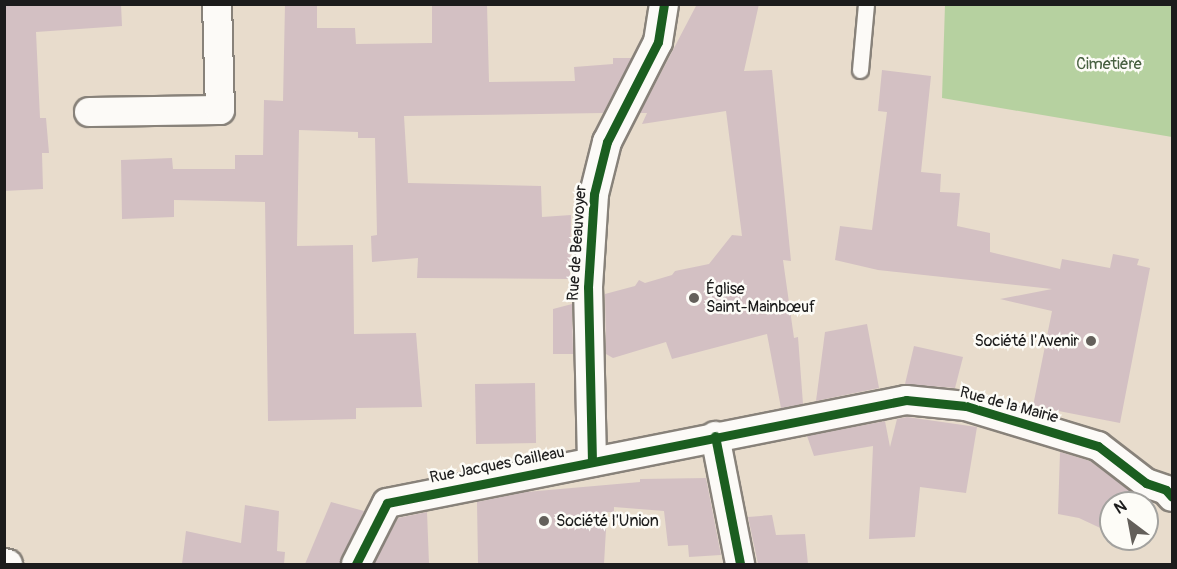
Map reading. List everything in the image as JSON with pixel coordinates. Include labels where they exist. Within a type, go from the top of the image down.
[{"type":"street","points":[[89,112],[220,110],[217,4]]},
{"type":"street","name":"Rue de Beauvoyer","points":[[592,462],[588,287],[594,194],[607,142],[658,42],[664,4]]},
{"type":"street","name":"Rue de la Mairie","points":[[715,436],[906,400],[966,406],[1098,446],[1146,483],[1166,490],[1173,497]]},
{"type":"street","points":[[715,436],[740,564]]},
{"type":"street","name":"Rue Jacques Cailleau","points":[[356,564],[387,503],[715,436]]},
{"type":"lane","points":[[860,70],[866,4]]},
{"type":"green space","name":"Cimetière","points":[[945,5],[1172,5],[1172,137],[942,98]]},
{"type":"building","points":[[4,4],[121,4],[122,26],[36,32],[40,118],[46,118],[49,153],[42,153],[43,189],[4,191]]},
{"type":"building","points":[[285,4],[317,4],[317,28],[355,28],[356,44],[432,43],[432,4],[487,4],[489,82],[575,81],[574,67],[613,64],[613,58],[632,58],[603,113],[404,116],[408,183],[541,186],[542,217],[571,215],[570,279],[417,278],[418,258],[372,262],[371,236],[377,235],[375,138],[358,138],[358,132],[299,130],[297,246],[353,245],[354,334],[416,333],[422,407],[356,408],[356,419],[268,421],[265,202],[174,200],[174,217],[122,219],[121,160],[172,158],[173,169],[235,169],[235,155],[263,155],[264,100],[283,101]]},
{"type":"building","points":[[697,4],[759,4],[744,71],[772,70],[791,261],[783,260],[794,338],[798,337],[803,404],[781,408],[767,334],[672,359],[666,342],[613,358],[606,354],[605,294],[635,286],[639,280],[645,283],[672,275],[675,271],[709,264],[732,235],[742,236],[726,111],[642,124],[647,113],[640,113]]},
{"type":"building","points":[[882,70],[931,76],[921,172],[941,174],[940,192],[960,193],[957,226],[990,233],[990,252],[1060,269],[1062,259],[1110,268],[1113,254],[1139,259],[1137,265],[1150,268],[1120,423],[1033,406],[1052,311],[1000,299],[1052,289],[878,270],[835,260],[840,226],[872,230],[887,112],[878,111]]},
{"type":"building","points":[[572,304],[573,354],[553,354],[553,309]]},
{"type":"building","points":[[867,324],[879,388],[816,401],[825,332]]},
{"type":"building","points":[[914,346],[963,357],[955,388],[905,384]]},
{"type":"building","points":[[535,383],[536,443],[476,444],[475,384]]},
{"type":"building","points":[[907,417],[977,427],[966,493],[920,487],[915,537],[869,539],[873,446],[814,456],[807,436],[885,421],[890,447],[897,419]]},
{"type":"building","points":[[1060,452],[1090,461],[1130,491],[1099,491],[1099,527],[1079,518],[1058,514]]},
{"type":"building","points":[[706,478],[721,555],[689,557],[688,545],[668,546],[664,511],[614,507],[614,512],[607,512],[604,564],[478,564],[477,502],[526,492],[640,482],[640,479]]},
{"type":"building","points":[[331,502],[364,511],[340,564],[305,564]]},
{"type":"building","points":[[245,505],[279,511],[277,551],[285,552],[284,564],[182,564],[186,531],[241,543]]},
{"type":"building","points":[[427,512],[429,564],[374,564],[398,518]]},
{"type":"building","points":[[772,515],[776,535],[805,534],[808,564],[758,564],[748,517]]},
{"type":"cycle path","points":[[592,462],[588,287],[594,194],[607,142],[658,42],[664,4]]},
{"type":"cycle path","points":[[356,564],[387,503],[906,400],[966,406],[1098,446],[1146,483],[1166,490],[1172,497]]},
{"type":"cycle path","points":[[715,436],[740,564]]},
{"type":"place","name":"Église Saint-Mainbœuf","points":[[694,298]]},
{"type":"place","name":"Société l'Avenir","points":[[1091,341]]},
{"type":"place","name":"Société l'Union","points":[[544,521]]}]
